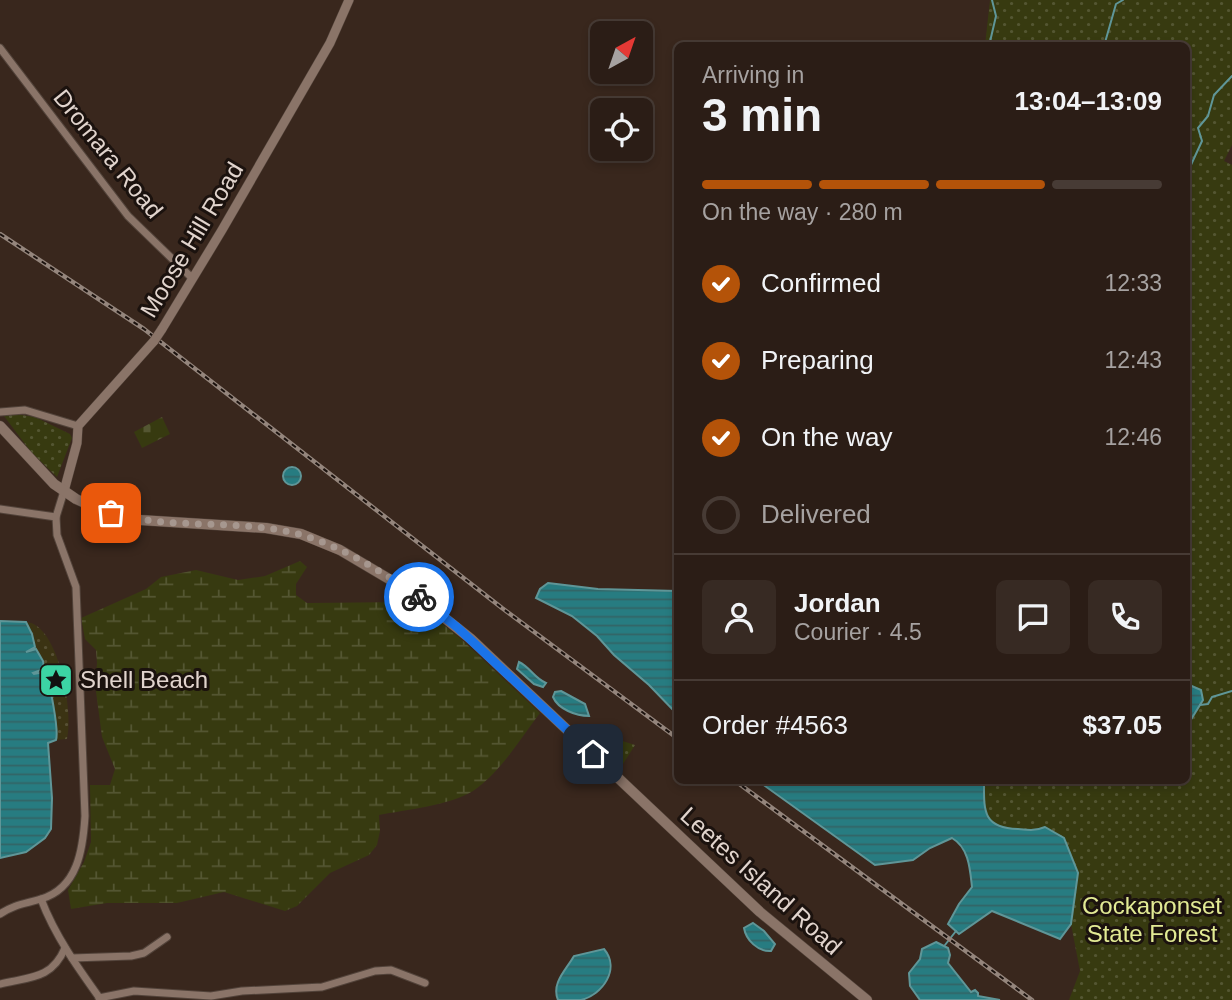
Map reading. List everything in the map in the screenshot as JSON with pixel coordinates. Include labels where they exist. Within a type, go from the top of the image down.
[{"type":"main road","name":"Leetes Island Road","points":[[0,426],[43,474],[64,491],[98,509],[140,520],[266,528],[301,534],[328,544],[403,587],[458,628],[760,912],[867,1000]]},
{"type":"street","name":"Moose Hill Road","points":[[78,426],[162,329],[330,43],[349,0]]},
{"type":"street","name":"Dromara Road","points":[[0,48],[128,216],[192,278]]},
{"type":"street","points":[[0,412],[25,410],[78,426],[78,437],[56,517],[57,535],[76,587],[85,816],[84,844],[68,881],[58,891],[41,899],[26,901],[0,914]]},
{"type":"street","points":[[0,509],[56,517]]},
{"type":"street","points":[[41,899],[65,948],[100,999],[134,991],[211,996],[242,991],[322,987],[375,971],[391,970],[425,983]]},
{"type":"street","points":[[72,958],[131,956],[144,953],[167,937]]},
{"type":"street","points":[[0,984],[54,968],[65,948]]},
{"type":"green space","name":"Cockaponset State Forest","points":[[990,0],[1232,0],[1232,145],[1224,161],[1232,165],[1232,1000],[1069,1000],[1080,971],[1071,924],[1078,873],[1064,838],[1045,827],[1025,830],[998,825],[988,816],[984,801],[984,784],[1190,784],[1190,721],[1203,700],[1190,686],[1190,42],[985,42]]},
{"type":"green space","points":[[1,412],[35,417],[70,434],[72,438],[57,477],[31,452]]},
{"type":"green space","points":[[162,417],[170,434],[142,448],[134,432]]},
{"type":"green space","points":[[300,561],[307,567],[296,584],[296,595],[307,603],[405,602],[429,613],[461,639],[540,713],[501,765],[473,791],[440,803],[379,815],[377,845],[369,855],[330,873],[297,906],[285,911],[224,892],[177,903],[107,903],[71,909],[68,890],[84,862],[91,842],[90,785],[110,785],[115,769],[102,737],[95,684],[96,650],[85,639],[81,618],[146,589],[161,577],[196,570],[238,580],[265,576]]},
{"type":"green space","points":[[597,739],[616,739],[635,745],[623,764]]},
{"type":"sand","name":"Shell Beach","points":[[26,622],[38,627],[47,638],[62,672],[68,710],[67,739],[56,740],[54,706],[45,672],[33,675],[26,650],[32,634]]},
{"type":"water","points":[[288,467],[296,467],[301,476],[299,483],[288,485],[283,480],[283,472]]},
{"type":"water","points":[[548,583],[598,589],[674,591],[674,711],[597,636],[572,616],[536,598],[540,589]]},
{"type":"water","points":[[0,621],[26,622],[32,634],[35,647],[26,652],[36,649],[43,661],[44,669],[33,673],[45,672],[54,706],[57,735],[56,740],[48,743],[51,829],[45,838],[26,852],[0,858]]},
{"type":"water","points":[[519,662],[546,683],[543,687],[534,684],[517,669]]},
{"type":"water","points":[[1190,685],[1201,690],[1203,700],[1190,721]]},
{"type":"water","points":[[561,691],[585,704],[589,716],[573,713],[559,705],[553,697],[555,692]]},
{"type":"water","points":[[762,784],[984,784],[985,809],[991,821],[1006,828],[1032,830],[1045,827],[1064,838],[1078,873],[1071,924],[1060,939],[992,911],[959,934],[948,924],[972,887],[968,860],[962,847],[952,838],[913,860],[875,865]]},
{"type":"water","points":[[753,923],[775,944],[771,951],[757,947],[747,937],[744,928]]},
{"type":"water","points":[[936,942],[948,948],[948,963],[971,992],[975,990],[978,996],[1000,1000],[920,1000],[910,986],[909,973],[920,959],[922,949]]},
{"type":"water","points":[[604,949],[611,965],[610,973],[602,987],[581,1000],[558,1000],[558,982],[574,956]]},
{"type":"waterway","points":[[990,42],[996,16],[992,0]]},
{"type":"waterway","points":[[1105,42],[1116,4],[1123,0]]},
{"type":"waterway","points":[[1190,167],[1202,141],[1198,128],[1208,116],[1214,95],[1232,76]]},
{"type":"waterway","points":[[1200,705],[1208,704],[1212,697],[1232,691]]},
{"type":"waterway","points":[[945,945],[956,931]]},
{"type":"railway","points":[[0,234],[144,329],[502,608],[674,736]]},
{"type":"railway","points":[[739,784],[1032,1000]]},
{"type":"way so far","points":[[111,513],[156,522],[266,528],[301,534],[340,551],[419,597]]},
{"type":"place","name":"Shell Beach","points":[[56,680]]},
{"type":"route","points":[[419,597],[458,628],[593,754]]}]
